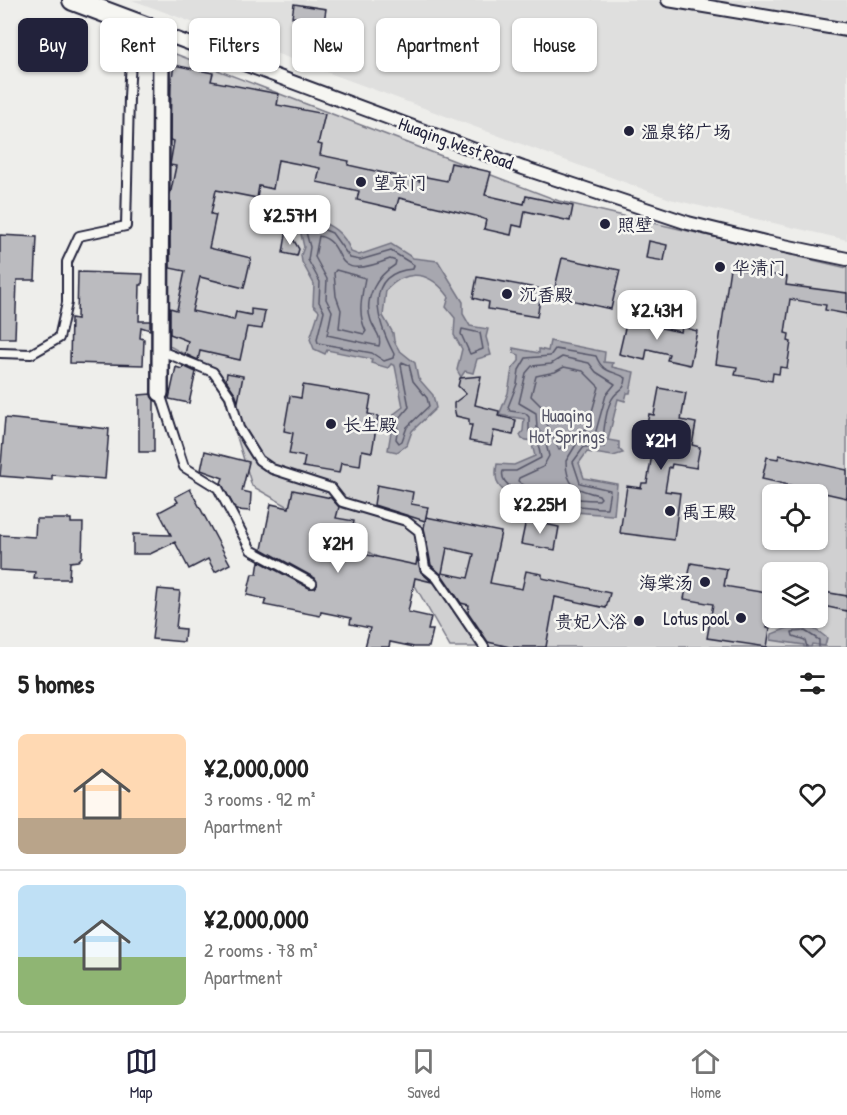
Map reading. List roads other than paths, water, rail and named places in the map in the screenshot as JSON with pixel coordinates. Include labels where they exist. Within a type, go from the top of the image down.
[{"type":"street","name":"Huaqing West Road","points":[[73,0],[118,18]]},
{"type":"street","points":[[668,0],[847,30]]},
{"type":"street","name":"Huaqing West Road","points":[[177,39],[523,168],[688,223],[847,259]]},
{"type":"street","points":[[160,393],[161,72]]},
{"type":"lane","points":[[0,353],[31,354],[58,338],[67,303],[67,262],[79,236],[126,226],[130,72]]},
{"type":"lane","points":[[161,351],[213,372],[230,396],[238,428],[259,460],[272,469],[331,488],[342,502],[406,521],[419,531],[425,568],[437,578],[484,647]]},
{"type":"lane","points":[[160,393],[184,467],[218,488],[251,550],[312,583]]},
{"type":"water","points":[[308,215],[334,229],[344,238],[351,252],[359,255],[391,244],[413,258],[438,261],[463,302],[463,314],[470,326],[488,329],[486,337],[491,355],[477,359],[473,373],[465,371],[461,377],[457,370],[462,349],[454,335],[455,318],[446,307],[449,297],[435,282],[419,276],[403,278],[386,290],[383,316],[393,333],[399,350],[415,363],[418,378],[433,395],[436,408],[412,431],[407,445],[397,452],[388,450],[394,414],[403,407],[395,366],[391,364],[388,368],[371,363],[372,359],[327,350],[325,354],[314,349],[310,339],[319,311],[313,305],[314,284],[302,262],[301,255],[304,247],[301,234],[302,218]]},
{"type":"water","points":[[550,341],[605,352],[604,362],[613,363],[612,367],[634,372],[630,393],[627,393],[625,401],[618,399],[608,440],[619,442],[619,449],[623,453],[613,456],[587,452],[579,463],[584,478],[617,484],[614,515],[542,507],[514,497],[500,488],[497,482],[497,464],[514,465],[535,456],[531,441],[522,439],[520,435],[523,431],[524,419],[499,415],[508,393],[512,369],[519,361],[519,355],[514,353],[513,348],[539,353],[539,349],[548,351]]},
{"type":"water","points":[[788,628],[811,628],[827,638],[825,646],[812,644],[811,647],[804,647],[804,645],[771,640],[772,634]]},
{"type":"place","name":"温泉铭广场","points":[[629,131]]},
{"type":"place","name":"望京门","points":[[361,182]]},
{"type":"place","name":"照壁","points":[[605,224]]},
{"type":"place","name":"华清门","points":[[720,267]]},
{"type":"place","name":"沉香殿","points":[[507,294]]},
{"type":"place","name":"长生殿","points":[[331,424]]},
{"type":"place","name":"禹王殿","points":[[670,511]]},
{"type":"place","name":"海棠汤","points":[[705,582]]},
{"type":"place","name":"Lotus pool","points":[[741,618]]},
{"type":"place","name":"贵妃入浴","points":[[639,621]]},
{"type":"park label","name":"Huaqing Hot Springs","points":[[567,425]]}]
